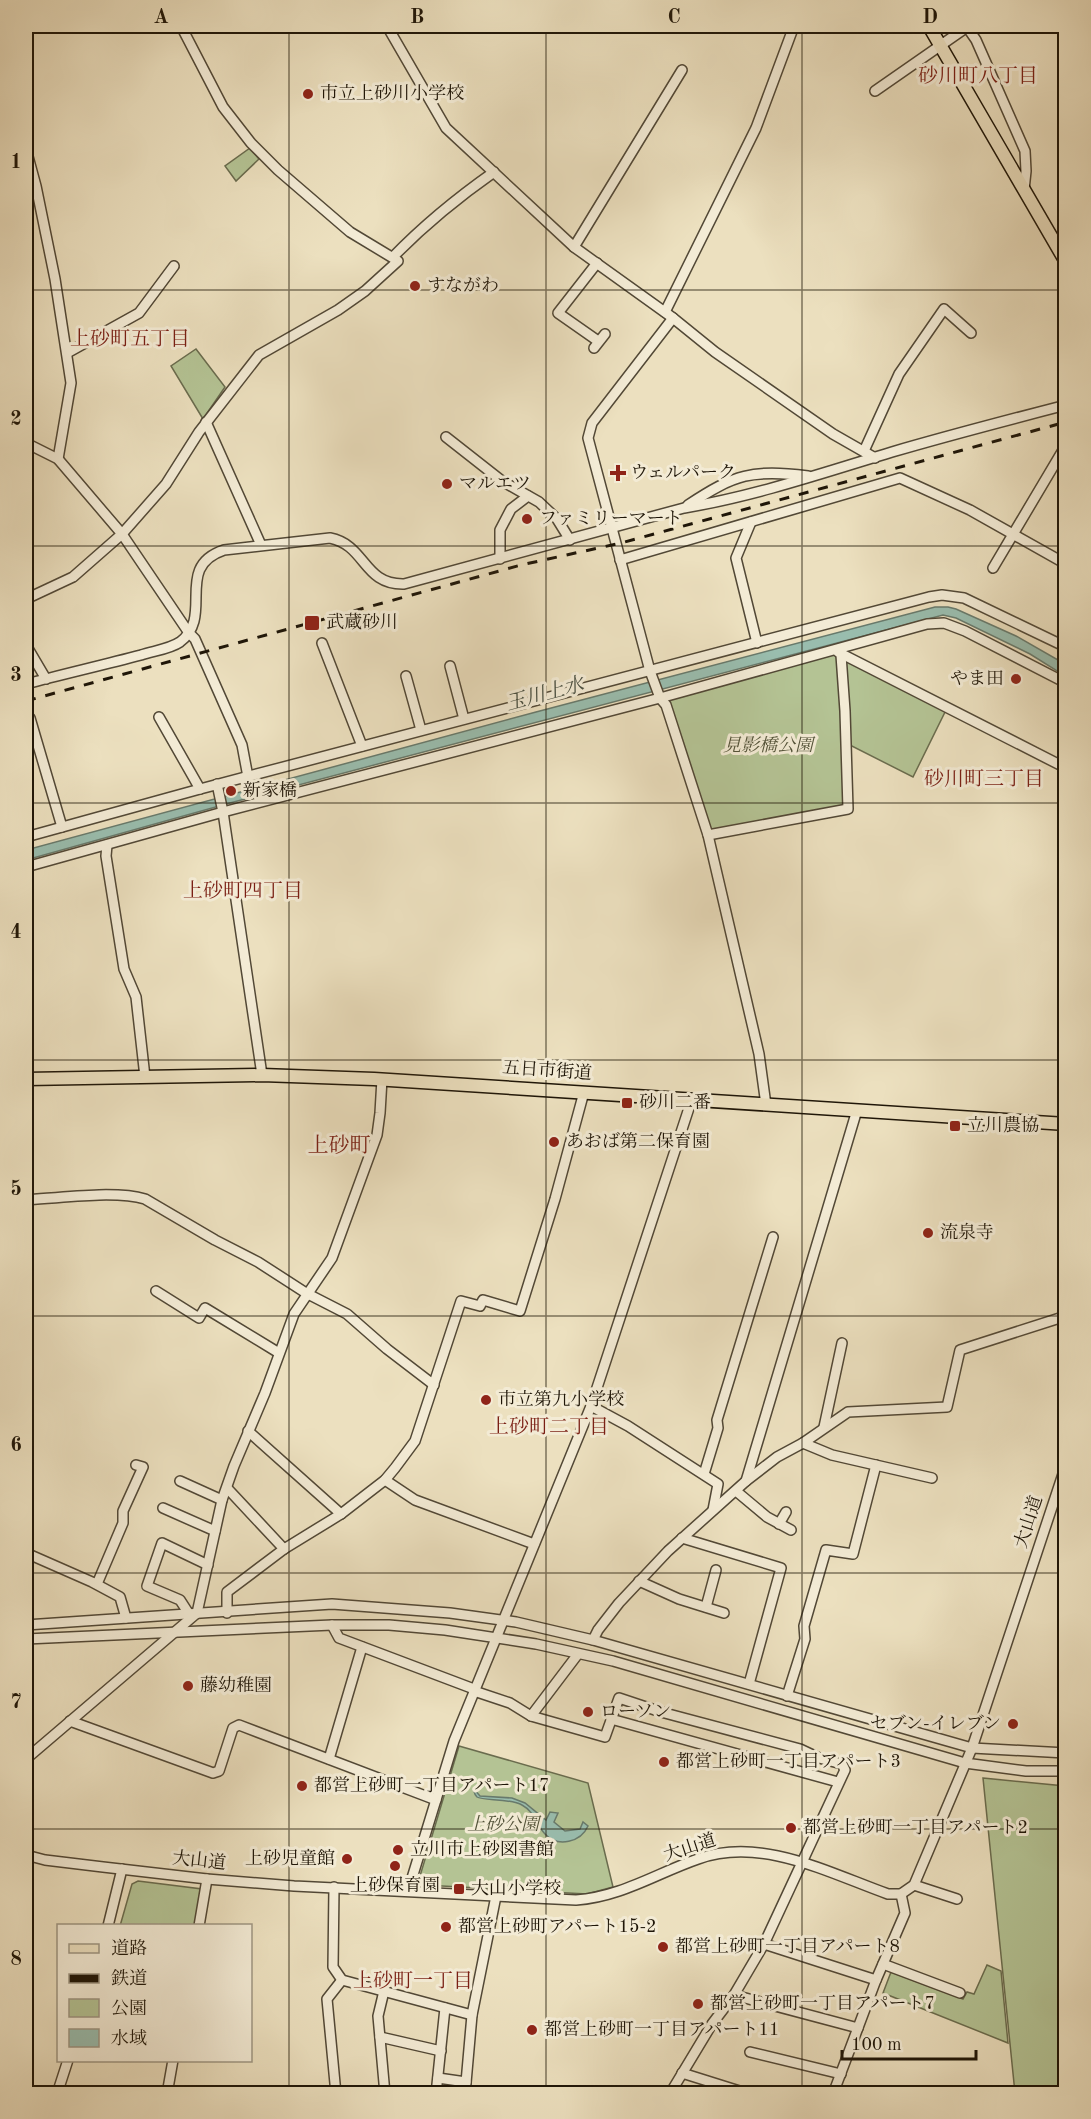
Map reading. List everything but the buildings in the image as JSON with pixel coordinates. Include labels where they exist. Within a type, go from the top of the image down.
[{"type":"main road","points":[[929,26],[1065,261]]},
{"type":"main road","name":"五日市街道","points":[[26,1079],[262,1075],[279,1081],[382,1079],[1065,1124]]},
{"type":"street","points":[[26,599],[73,577],[122,534],[166,484],[206,422],[259,355],[338,310],[365,291],[398,261],[350,232],[278,170],[251,143],[223,107],[181,26]]},
{"type":"street","points":[[387,26],[446,128],[574,247],[669,315],[715,352],[833,434],[875,458]]},
{"type":"street","points":[[765,1105],[759,1054],[708,835],[666,705],[659,695],[651,673],[589,446],[589,430],[669,315],[756,128],[794,26]]},
{"type":"street","points":[[875,91],[967,27],[976,40],[1024,151],[1026,171],[1024,192]]},
{"type":"street","points":[[574,247],[682,70]]},
{"type":"street","points":[[26,149],[55,279],[62,333],[67,352],[70,383],[58,459]]},
{"type":"street","points":[[393,257],[418,231],[453,201],[494,172]]},
{"type":"street","points":[[597,263],[558,312],[599,341]]},
{"type":"street","points":[[67,352],[139,313],[174,266]]},
{"type":"street","points":[[864,451],[899,374],[944,309],[971,333]]},
{"type":"street","points":[[26,684],[176,644],[189,633],[196,615],[196,579],[206,560],[224,550],[324,537],[335,539],[353,549],[375,576],[386,582],[411,583],[684,508],[736,499],[799,482],[875,458],[1065,405]]},
{"type":"street","points":[[206,422],[261,545]]},
{"type":"street","points":[[446,437],[502,482],[539,502],[557,519],[570,540]]},
{"type":"street","points":[[26,443],[58,459],[122,534],[195,639],[242,746],[248,777]]},
{"type":"street","points":[[993,568],[1065,445]]},
{"type":"street","points":[[684,508],[734,479],[748,474],[788,474],[810,477]]},
{"type":"street","points":[[620,560],[900,478],[970,510],[1065,564]]},
{"type":"street","points":[[500,559],[500,530],[512,509],[528,496]]},
{"type":"street","points":[[751,522],[736,558],[757,643]]},
{"type":"street","points":[[26,837],[421,730],[651,673],[942,595],[964,598],[1065,647]]},
{"type":"street","points":[[26,867],[222,810],[659,695],[838,652],[927,624],[945,623],[965,631],[1065,683]]},
{"type":"street","points":[[322,643],[362,746]]},
{"type":"street","points":[[26,645],[46,679]]},
{"type":"street","points":[[838,652],[1065,768]]},
{"type":"street","points":[[708,835],[848,809],[845,711],[838,652]]},
{"type":"street","points":[[450,666],[464,719]]},
{"type":"street","points":[[405,676],[421,730]]},
{"type":"street","points":[[159,717],[201,789]]},
{"type":"street","points":[[30,718],[62,826]]},
{"type":"street","points":[[217,787],[262,1075]]},
{"type":"street","points":[[107,845],[106,856],[124,969],[136,997],[145,1077]]},
{"type":"street","points":[[26,1759],[193,1614],[208,1565],[222,1500],[248,1431],[294,1314],[306,1293],[332,1258],[377,1135],[382,1079]]},
{"type":"street","points":[[227,1613],[227,1592],[284,1549],[340,1514],[385,1480],[415,1441],[461,1300],[480,1306],[483,1300],[520,1311],[555,1200],[584,1092]]},
{"type":"street","points":[[408,1891],[454,1741],[497,1638],[502,1620],[564,1477],[591,1406],[689,1108],[690,1099]]},
{"type":"street","points":[[746,1481],[857,1110]]},
{"type":"street","points":[[26,1200],[118,1196],[145,1199],[258,1262],[306,1293],[348,1314],[387,1349],[434,1385]]},
{"type":"street","points":[[704,1474],[718,1428],[717,1420],[772,1237]]},
{"type":"street","points":[[156,1291],[199,1318],[205,1308],[279,1353]]},
{"type":"street","points":[[593,1640],[605,1621],[639,1581],[682,1538],[746,1481],[777,1457],[803,1443],[848,1412],[946,1407],[960,1350],[1065,1316]]},
{"type":"street","points":[[824,1427],[842,1343]]},
{"type":"street","points":[[591,1406],[628,1426],[718,1484],[714,1510]]},
{"type":"street","points":[[248,1431],[340,1514]]},
{"type":"street","points":[[803,1443],[832,1455],[932,1478]]},
{"type":"street","points":[[97,1584],[123,1523],[123,1511],[143,1467],[136,1465]]},
{"type":"street","points":[[787,1696],[805,1639],[804,1626],[826,1550],[853,1554],[876,1465]]},
{"type":"street","name":"大山道","points":[[914,1885],[972,1748],[1065,1466]]},
{"type":"street","points":[[385,1480],[415,1500],[534,1544]]},
{"type":"street","points":[[180,1481],[222,1500]]},
{"type":"street","points":[[227,1488],[284,1549]]},
{"type":"street","points":[[736,1491],[767,1517],[791,1530]]},
{"type":"street","points":[[163,1508],[215,1531]]},
{"type":"street","points":[[779,1524],[786,1512]]},
{"type":"street","points":[[682,1538],[781,1568],[749,1684]]},
{"type":"street","points":[[193,1614],[180,1600],[147,1586],[162,1543],[208,1565]]},
{"type":"street","points":[[26,1553],[97,1584],[120,1597],[126,1618]]},
{"type":"street","points":[[706,1607],[716,1570]]},
{"type":"street","points":[[639,1581],[680,1599],[724,1613]]},
{"type":"street","points":[[26,1625],[332,1604],[450,1613],[502,1620],[593,1640],[972,1748],[1065,1753]]},
{"type":"street","points":[[332,1625],[339,1638],[510,1703],[531,1716],[605,1737],[619,1698],[661,1712],[800,1749],[819,1758],[842,1764],[845,1770],[764,1944],[671,2092],[653,2094]]},
{"type":"street","points":[[26,1638],[332,1625],[389,1625],[445,1630],[578,1654],[683,1680],[965,1763],[1026,1771],[1065,1771]]},
{"type":"street","points":[[329,1759],[362,1647]]},
{"type":"street","points":[[531,1716],[578,1654]]},
{"type":"street","points":[[611,1719],[838,1782]]},
{"type":"street","points":[[70,1721],[213,1773],[219,1771],[233,1728],[239,1725],[436,1800]]},
{"type":"street","name":"大山道","points":[[26,1855],[45,1860],[207,1879],[496,1896],[592,1899],[627,1889],[698,1858],[728,1852],[766,1853],[803,1863],[888,1894],[901,1894]]},
{"type":"street","points":[[108,1924],[122,1869]]},
{"type":"street","points":[[199,1924],[207,1879]]},
{"type":"street","points":[[833,2094],[876,1980],[905,1913],[901,1894],[914,1885],[957,1899]]},
{"type":"street","points":[[334,1887],[333,1968],[342,1980],[472,2015]]},
{"type":"street","points":[[465,2094],[472,2015],[496,1896]]},
{"type":"street","points":[[764,1944],[876,1980]]},
{"type":"street","points":[[883,1964],[960,1993]]},
{"type":"street","points":[[336,2094],[327,1999],[342,1980]]},
{"type":"street","points":[[384,1991],[378,2016],[385,2094]]},
{"type":"street","points":[[734,1995],[858,2028]]},
{"type":"street","points":[[436,2094],[445,2008]]},
{"type":"street","points":[[380,2037],[441,2051]]},
{"type":"street","points":[[750,2052],[841,2074]]},
{"type":"street","points":[[57,2094],[68,2062]]},
{"type":"street","points":[[167,2094],[173,2062]]},
{"type":"street","points":[[682,2073],[749,2094]]},
{"type":"street","points":[[438,2078],[466,2082]]},
{"type":"green space","points":[[250,148],[259,159],[236,181],[225,166]]},
{"type":"green space","points":[[196,349],[225,387],[203,419],[171,366]]},
{"type":"green space","name":"見影橋公園","points":[[834,652],[946,710],[913,777],[844,742],[844,807],[711,833],[662,695]]},
{"type":"green space","name":"上砂公園","points":[[459,1746],[588,1783],[613,1887],[587,1894],[424,1885],[420,1876]]},
{"type":"green space","points":[[983,1778],[1065,1786],[1065,2093],[1015,2093]]},
{"type":"green space","points":[[138,1881],[202,1889],[195,1924],[121,1924],[132,1884]]},
{"type":"green space","points":[[987,1965],[1001,1971],[1008,2043],[883,1993],[891,1972],[963,1999],[967,1992],[974,1994]]},
{"type":"water","points":[[935,607],[956,609],[1016,636],[1065,664],[1065,676],[1030,654],[956,618],[943,615],[230,803],[26,860],[26,850]]},
{"type":"water","points":[[473,1788],[480,1796],[512,1798],[525,1803],[546,1820],[550,1812],[558,1813],[554,1822],[565,1831],[580,1829],[583,1822],[588,1826],[585,1832],[575,1839],[556,1841],[545,1834],[530,1811],[522,1805],[511,1801],[477,1797]]},
{"type":"railway","points":[[26,701],[521,565],[621,543],[1066,422]]},
{"type":"place","name":"市立上砂川小学校","points":[[308,94]]},
{"type":"place","name":"すながわ","points":[[415,286]]},
{"type":"place","name":"ウェルパーク","points":[[618,473]]},
{"type":"place","name":"マルエツ","points":[[447,484]]},
{"type":"place","name":"ファミリーマート","points":[[527,519]]},
{"type":"place","name":"武蔵砂川","points":[[312,623]]},
{"type":"place","name":"やま田","points":[[1016,679]]},
{"type":"place","name":"新家橋","points":[[231,791]]},
{"type":"place","name":"砂川二番","points":[[627,1103]]},
{"type":"place","name":"立川農協","points":[[955,1126]]},
{"type":"place","name":"あおば第二保育園","points":[[554,1142]]},
{"type":"place","name":"流泉寺","points":[[928,1233]]},
{"type":"place","name":"市立第九小学校","points":[[486,1400]]},
{"type":"place","name":"藤幼稚園","points":[[188,1686]]},
{"type":"place","name":"ローソン","points":[[588,1712]]},
{"type":"place","name":"セブン-イレブン","points":[[1013,1724]]},
{"type":"place","name":"都営上砂町一丁目アパート3","points":[[664,1762]]},
{"type":"place","name":"都営上砂町一丁目アパート17","points":[[302,1786]]},
{"type":"place","name":"都営上砂町一丁目アパート2","points":[[791,1828]]},
{"type":"place","name":"立川市上砂図書館","points":[[398,1850]]},
{"type":"place","name":"上砂児童館","points":[[347,1859]]},
{"type":"place","name":"上砂保育園","points":[[395,1866]]},
{"type":"place","name":"大山小学校","points":[[459,1889]]},
{"type":"place","name":"都営上砂町アパート15-2","points":[[446,1927]]},
{"type":"place","name":"都営上砂町一丁目アパート8","points":[[663,1947]]},
{"type":"place","name":"都営上砂町一丁目アパート7","points":[[698,2004]]},
{"type":"place","name":"都営上砂町一丁目アパート11","points":[[532,2030]]},
{"type":"district","name":"砂川町八丁目","points":[[978,77]]},
{"type":"district","name":"上砂町五丁目","points":[[130,340]]},
{"type":"district","name":"砂川町三丁目","points":[[984,780]]},
{"type":"district","name":"上砂町四丁目","points":[[243,892]]},
{"type":"district","name":"上砂町","points":[[339,1146]]},
{"type":"district","name":"上砂町二丁目","points":[[549,1428]]},
{"type":"district","name":"上砂町一丁目","points":[[413,1982]]},
{"type":"water label","name":"玉川上水","points":[[545,695]]}]
